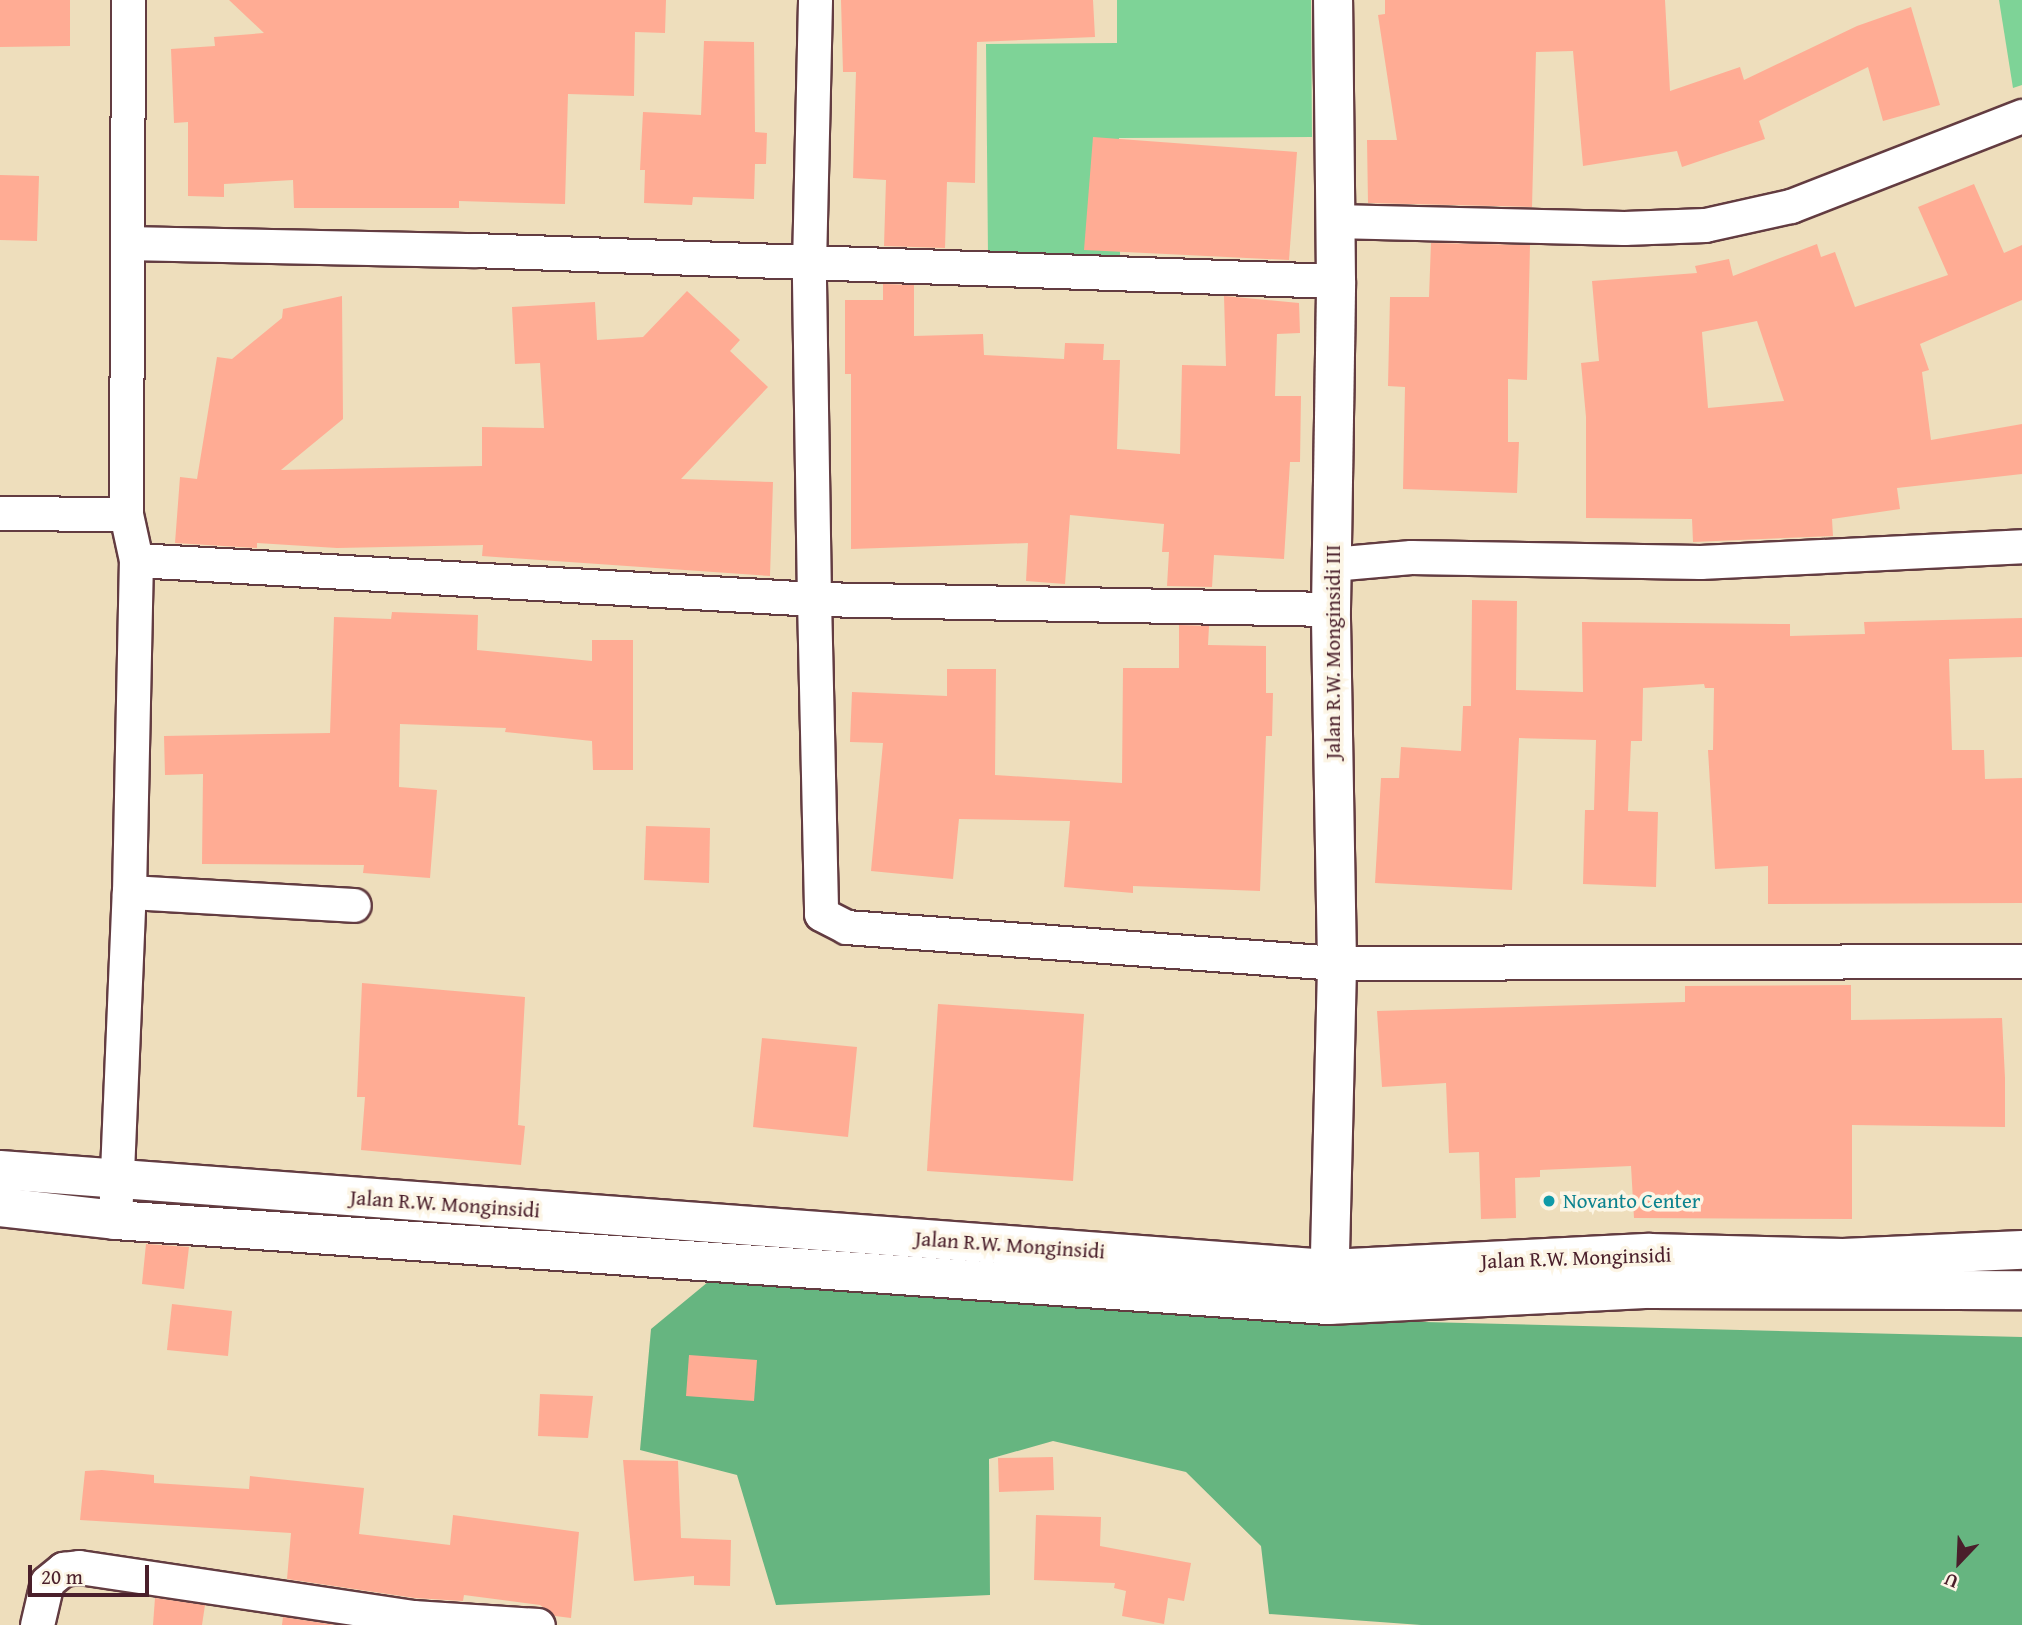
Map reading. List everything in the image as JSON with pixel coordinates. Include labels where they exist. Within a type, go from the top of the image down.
[{"type":"main road","name":"Jalan R.W. Monginsidi III","points":[[1330,1287],[1337,963],[1331,609],[1336,281],[1333,0]]},
{"type":"main road","name":"Jalan R.W. Monginsidi","points":[[0,1170],[706,1240],[1330,1287],[1650,1289],[1843,1275],[2022,1250]]},
{"type":"main road","name":"Jalan R.W. Monginsidi","points":[[0,1207],[115,1220],[706,1240]]},
{"type":"main road","name":"Jalan R.W. Monginsidi","points":[[1843,1275],[2022,1290]]},
{"type":"street","points":[[115,1220],[129,892],[136,560],[127,514],[130,243],[128,0]]},
{"type":"street","points":[[815,0],[809,265],[819,905],[827,919],[846,927],[1337,963],[2022,961]]},
{"type":"street","points":[[1334,221],[1624,228],[1705,225],[1791,206],[2022,116]]},
{"type":"street","points":[[130,243],[473,250],[809,265],[1336,281]]},
{"type":"street","points":[[0,513],[127,514]]},
{"type":"street","points":[[1332,564],[1411,557],[1700,562],[2022,546]]},
{"type":"street","points":[[136,560],[814,599],[1331,609]]},
{"type":"street","points":[[129,892],[354,905]]},
{"type":"street","points":[[37,1625],[47,1582],[63,1569],[79,1567],[413,1617],[538,1625]]},
{"type":"green space","points":[[1117,0],[1311,0],[1312,137],[1119,138],[1120,256],[988,256],[986,44],[1117,43]]},
{"type":"green space","points":[[1999,0],[2022,0],[2022,85],[2013,88]]},
{"type":"green space","points":[[708,1282],[1343,1320],[2022,1337],[2022,1625],[1421,1625],[1269,1614],[1261,1546],[1186,1472],[1053,1441],[989,1459],[990,1595],[776,1605],[737,1475],[640,1450],[651,1329]]},
{"type":"building","points":[[0,0],[70,0],[70,46],[0,47]]},
{"type":"building","points":[[229,0],[666,0],[665,33],[635,32],[634,96],[568,94],[565,204],[459,201],[459,208],[294,208],[293,180],[224,184],[224,197],[188,196],[188,122],[174,123],[171,49],[215,46],[214,37],[264,33]]},
{"type":"building","points":[[841,0],[1093,0],[1095,37],[977,42],[975,183],[947,182],[945,248],[884,246],[886,180],[853,178],[856,72],[843,72]]},
{"type":"building","points":[[1385,0],[1665,0],[1670,91],[1740,67],[1744,80],[1857,26],[1911,7],[1940,105],[1883,121],[1868,67],[1759,121],[1765,139],[1682,167],[1677,151],[1583,166],[1573,51],[1536,52],[1532,207],[1368,203],[1367,140],[1397,140],[1378,15],[1385,14]]},
{"type":"building","points":[[704,41],[754,42],[755,132],[767,133],[766,164],[755,164],[754,199],[693,197],[692,205],[644,203],[645,170],[640,170],[643,112],[701,115]]},
{"type":"building","points":[[1093,137],[1297,152],[1289,260],[1084,250]]},
{"type":"building","points":[[0,175],[39,176],[37,241],[0,240]]},
{"type":"building","points":[[1974,184],[2004,253],[2022,245],[2022,300],[1920,344],[1929,370],[1922,372],[1931,440],[2022,424],[2022,474],[1897,488],[1900,509],[1832,519],[1833,536],[1693,542],[1692,519],[1586,518],[1586,417],[1581,363],[1599,361],[1592,281],[1697,273],[1695,266],[1729,259],[1733,276],[1817,244],[1821,257],[1835,252],[1855,307],[1948,275],[1918,207]],"holes":[[[1757,321],[1784,401],[1708,408],[1702,332]]]},
{"type":"building","points":[[1431,243],[1530,245],[1527,380],[1508,379],[1508,442],[1519,442],[1517,493],[1403,489],[1405,387],[1388,386],[1390,297],[1429,297]]},
{"type":"building","points":[[883,284],[914,285],[914,336],[983,334],[984,355],[1064,359],[1065,343],[1104,344],[1103,360],[1120,360],[1117,449],[1180,454],[1182,365],[1226,366],[1224,296],[1299,303],[1300,333],[1277,334],[1275,396],[1301,396],[1300,462],[1290,462],[1284,559],[1214,555],[1212,587],[1167,586],[1169,552],[1162,552],[1164,524],[1070,515],[1065,584],[1026,581],[1028,543],[851,549],[851,374],[845,374],[845,300],[883,300]]},
{"type":"building","points":[[687,291],[740,340],[730,351],[768,387],[681,479],[773,482],[770,576],[482,556],[483,545],[337,548],[257,543],[257,548],[175,543],[180,477],[197,479],[217,357],[232,359],[282,318],[283,309],[342,296],[343,419],[281,470],[482,466],[482,427],[544,428],[540,363],[515,364],[512,307],[595,302],[597,340],[643,337]]},
{"type":"building","points":[[1472,600],[1517,601],[1516,690],[1583,692],[1582,622],[1790,624],[1790,636],[1865,634],[1864,622],[2022,618],[2022,657],[1949,659],[1952,750],[1984,750],[1985,779],[2022,778],[2022,903],[1768,904],[1768,866],[1715,869],[1708,750],[1713,750],[1714,688],[1705,688],[1704,684],[1643,688],[1642,741],[1631,741],[1628,811],[1658,812],[1656,887],[1583,884],[1585,810],[1594,810],[1596,740],[1519,738],[1512,890],[1375,883],[1381,778],[1399,778],[1401,747],[1461,751],[1463,706],[1471,706]]},
{"type":"building","points":[[392,612],[478,615],[477,650],[592,661],[592,640],[633,640],[633,770],[593,770],[592,741],[505,732],[506,728],[400,724],[399,787],[437,790],[430,878],[363,873],[364,865],[202,864],[203,774],[165,775],[164,736],[330,733],[334,617],[391,619]]},
{"type":"building","points":[[1179,625],[1209,626],[1208,645],[1266,646],[1266,693],[1273,693],[1272,736],[1266,736],[1260,891],[1133,886],[1133,893],[1064,887],[1070,821],[959,819],[953,879],[871,871],[883,743],[850,742],[852,692],[947,696],[947,669],[996,669],[995,775],[1122,783],[1123,668],[1179,668]]},
{"type":"building","points":[[646,826],[710,828],[709,883],[644,880]]},
{"type":"building","points":[[362,983],[525,997],[518,1125],[525,1126],[521,1165],[361,1150],[365,1097],[357,1097]]},
{"type":"building","points":[[1851,985],[1851,1020],[2002,1018],[2005,1078],[2005,1127],[1852,1125],[1852,1219],[1634,1218],[1631,1166],[1540,1170],[1540,1177],[1515,1178],[1516,1218],[1481,1219],[1479,1152],[1449,1153],[1446,1083],[1382,1087],[1377,1011],[1685,1002],[1685,986]]},
{"type":"building","points":[[938,1004],[1084,1014],[1073,1181],[927,1171]]},
{"type":"building","points":[[762,1038],[857,1047],[848,1137],[753,1127]]},
{"type":"building","points":[[146,1244],[189,1247],[184,1289],[142,1284]]},
{"type":"building","points":[[172,1304],[232,1311],[228,1356],[167,1350]]},
{"type":"building","points":[[689,1355],[757,1360],[754,1401],[686,1396]]},
{"type":"building","points":[[540,1394],[593,1396],[588,1438],[538,1436]]},
{"type":"building","points":[[1053,1457],[1054,1490],[999,1492],[998,1458]]},
{"type":"building","points":[[623,1460],[678,1461],[681,1538],[731,1540],[730,1586],[694,1585],[694,1576],[634,1581]]},
{"type":"building","points":[[85,1471],[154,1475],[154,1483],[249,1489],[250,1476],[364,1488],[359,1534],[450,1545],[453,1515],[579,1532],[571,1618],[555,1616],[540,1605],[464,1595],[463,1601],[415,1598],[287,1579],[291,1533],[80,1520]]},
{"type":"building","points":[[1036,1515],[1101,1517],[1100,1546],[1191,1563],[1184,1601],[1168,1598],[1164,1624],[1122,1616],[1126,1591],[1114,1588],[1115,1583],[1034,1580]]},
{"type":"building","points":[[155,1598],[205,1605],[202,1625],[153,1625]]},
{"type":"building","points":[[283,1617],[336,1625],[282,1625]]},
{"type":"place","name":"Novanto Center","points":[[1549,1201]]}]
